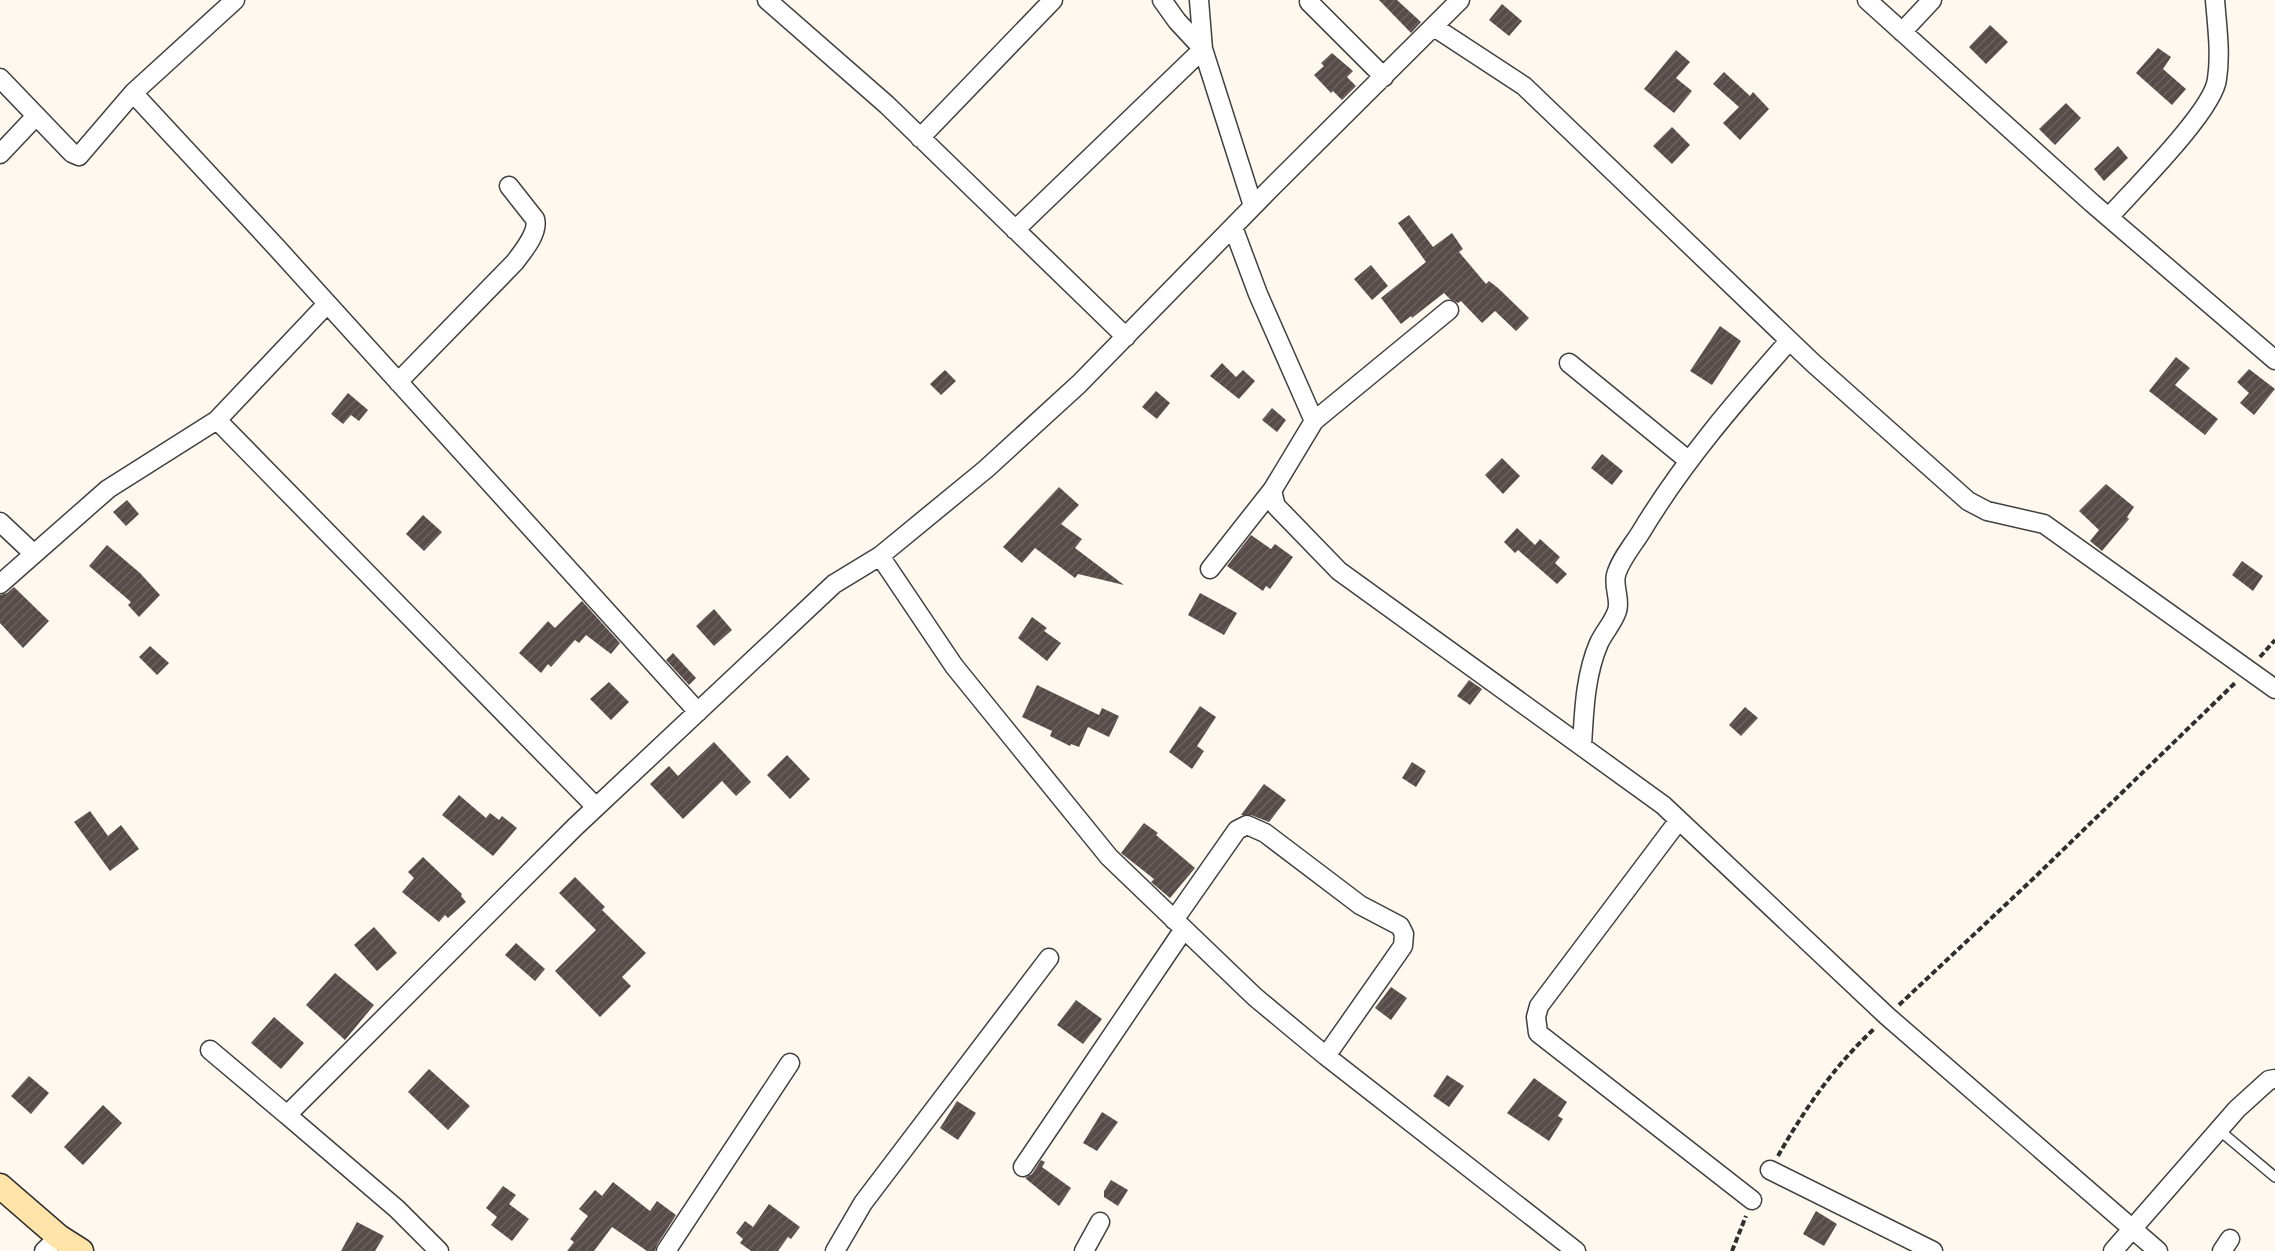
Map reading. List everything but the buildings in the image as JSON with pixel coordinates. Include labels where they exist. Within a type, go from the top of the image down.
[{"type":"street","points":[[0,78],[72,153],[79,156],[133,93],[235,0]]},
{"type":"street","points":[[767,0],[886,105],[1126,337]]},
{"type":"street","points":[[920,138],[1053,0]]},
{"type":"street","points":[[1162,0],[1177,21],[1203,49]]},
{"type":"street","points":[[1199,0],[1203,49],[1253,207]]},
{"type":"street","points":[[287,1115],[596,807],[834,584],[880,556],[986,469],[1079,384],[1460,0]]},
{"type":"street","points":[[1867,0],[2109,217],[2275,360]]},
{"type":"street","points":[[1902,32],[1932,0]]},
{"type":"street","points":[[2109,217],[2195,121],[2211,98],[2217,80],[2215,0]]},
{"type":"street","points":[[1309,2],[1384,77]]},
{"type":"street","points":[[1434,27],[1524,86],[1789,341],[1968,501],[1987,511],[2044,524],[2275,689]]},
{"type":"street","points":[[1015,230],[1203,49]]},
{"type":"street","points":[[133,93],[698,712]]},
{"type":"street","points":[[0,154],[36,116]]},
{"type":"street","points":[[398,382],[515,262],[526,246],[536,224],[535,219],[509,186]]},
{"type":"street","points":[[1233,227],[1258,294],[1314,421]]},
{"type":"street","points":[[0,584],[108,489],[217,420],[327,304]]},
{"type":"street","points":[[1210,569],[1274,489],[1314,421],[1449,310]]},
{"type":"street","points":[[1582,746],[1585,698],[1594,660],[1600,642],[1618,609],[1615,586],[1617,574],[1653,513],[1689,461],[1731,407],[1789,341]]},
{"type":"street","points":[[1569,363],[1689,461]]},
{"type":"street","points":[[217,420],[596,807]]},
{"type":"street","points":[[1274,489],[1276,506],[1339,571],[1663,805],[1887,1016],[2158,1251]]},
{"type":"street","points":[[0,522],[33,553]]},
{"type":"street","points":[[880,556],[954,666],[1109,857],[1255,997],[1326,1056],[1576,1251]]},
{"type":"street","points":[[1679,820],[1539,1006],[1536,1024],[1538,1033],[1752,1200]]},
{"type":"street","points":[[1023,1167],[1179,925],[1229,838],[1241,826],[1247,825],[1265,833],[1360,905],[1400,926],[1404,934],[1403,946],[1326,1056]]},
{"type":"street","points":[[835,1251],[863,1203],[1049,958]]},
{"type":"street","points":[[210,1050],[397,1209],[439,1251]]},
{"type":"street","points":[[666,1251],[790,1063]]},
{"type":"street","points":[[2113,1251],[2237,1109],[2269,1080],[2275,1079]]},
{"type":"street","points":[[1770,1170],[1933,1251]]},
{"type":"street","points":[[0,1186],[51,1244],[81,1251]]},
{"type":"street","points":[[1084,1251],[1100,1222]]},
{"type":"lane","points":[[2219,1130],[2275,1177]]},
{"type":"path","points":[[1770,1170],[1802,1113],[1858,1044],[2035,877],[2247,671],[2275,640]]},
{"type":"path","points":[[1732,1251],[1752,1200]]}]
